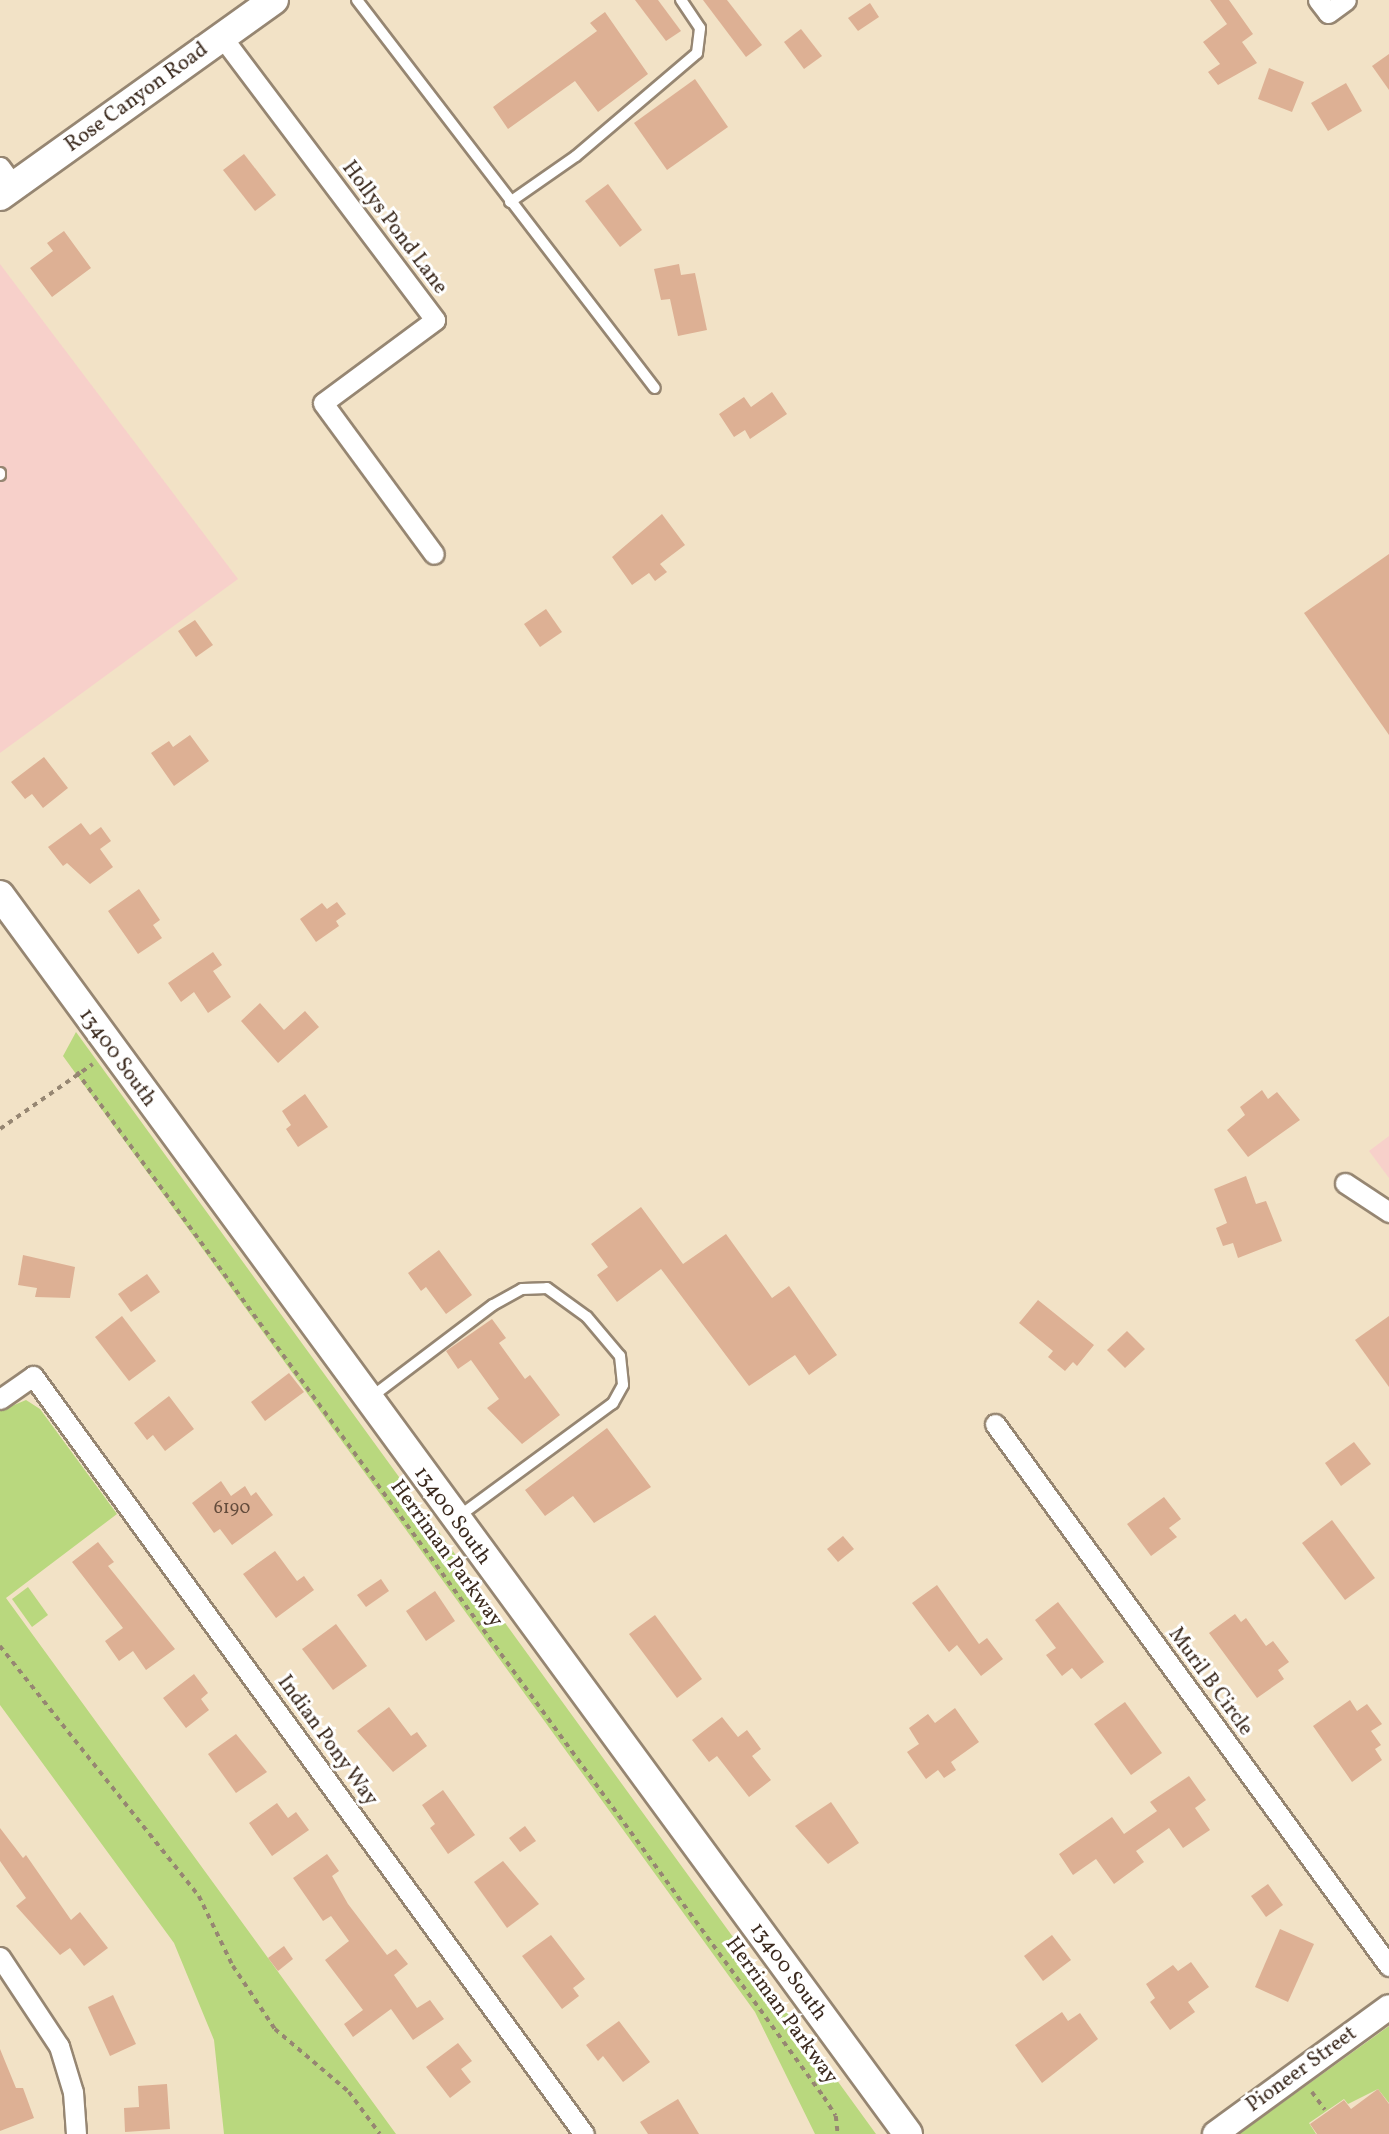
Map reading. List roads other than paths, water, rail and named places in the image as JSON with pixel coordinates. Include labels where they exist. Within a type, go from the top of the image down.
[{"type":"main road","name":"Rose Canyon Road","points":[[5,183],[274,0]]},
{"type":"main road","name":"13400 South","points":[[0,895],[367,1400],[908,2134]]},
{"type":"street","points":[[1318,0],[1328,13],[1346,0]]},
{"type":"street","name":"Hollys Pond Lane","points":[[222,37],[435,320],[323,402],[434,554]]},
{"type":"street","points":[[1345,1183],[1389,1212]]},
{"type":"street","name":"Indian Pony Way","points":[[0,1399],[33,1376],[584,2134]]},
{"type":"street","name":"Muril B Circle","points":[[995,1424],[1389,1966]]},
{"type":"street","points":[[0,1957],[59,2046],[73,2092],[76,2134]]},
{"type":"street","name":"Pioneer Street","points":[[1215,2134],[1389,2007]]},
{"type":"lane","points":[[357,0],[655,388]]},
{"type":"lane","points":[[510,202],[576,156],[696,52],[700,28],[681,0]]},
{"type":"lane","points":[[367,1400],[493,1305],[522,1289],[547,1287],[587,1317],[620,1356],[623,1385],[612,1404],[455,1519]]}]
